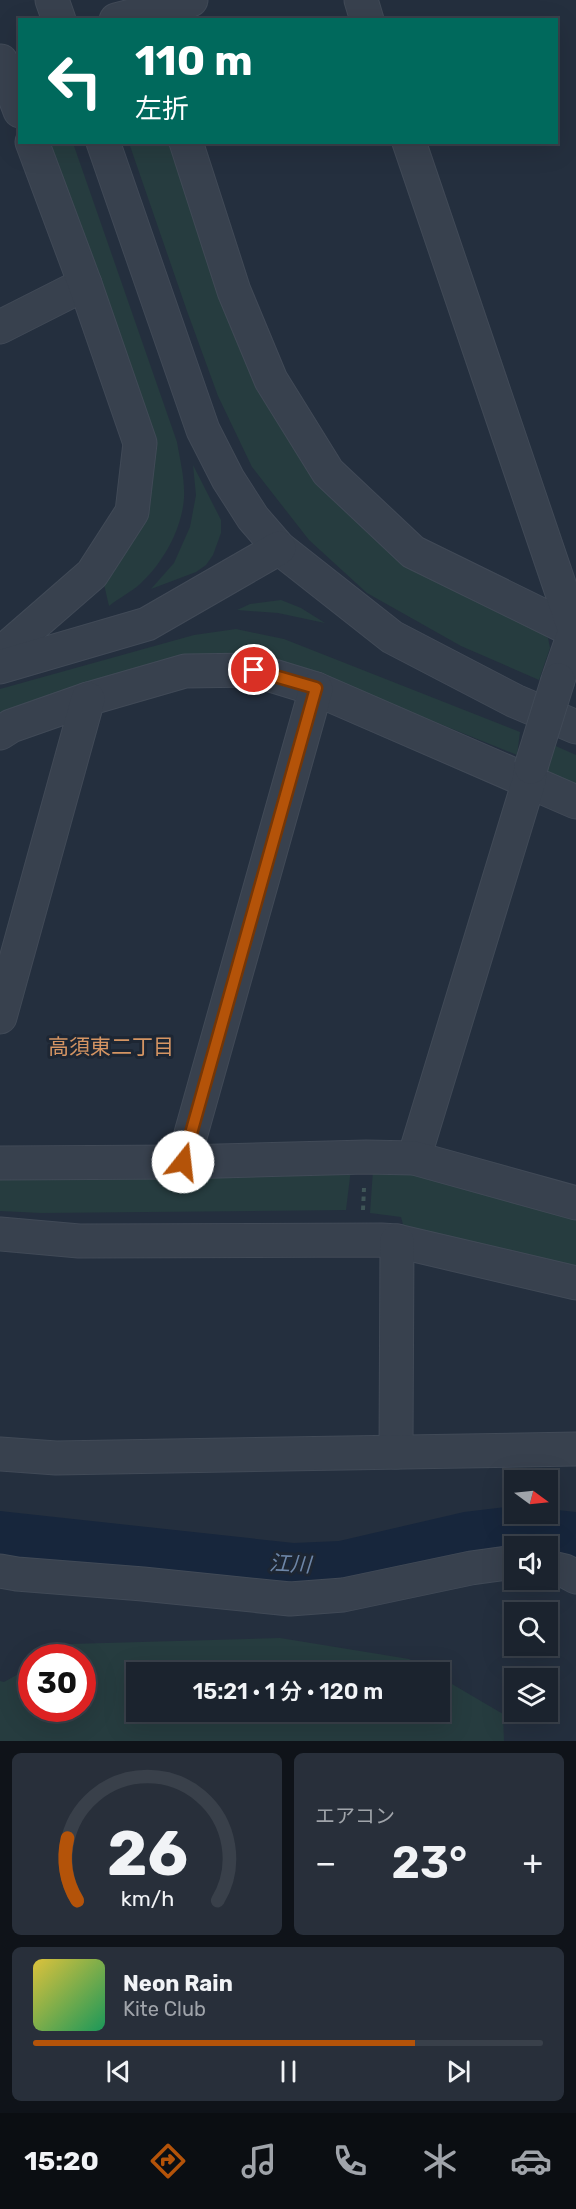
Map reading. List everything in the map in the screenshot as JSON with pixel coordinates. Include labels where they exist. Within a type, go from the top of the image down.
[{"type":"street","points":[[52,0],[58,18]]},
{"type":"street","points":[[135,17],[191,0]]},
{"type":"street","points":[[361,0],[366,18]]},
{"type":"street","points":[[9,57],[18,101]]},
{"type":"street","points":[[0,654],[92,574],[132,512],[140,443],[85,284],[33,144]]},
{"type":"street","points":[[104,144],[203,430],[234,489],[253,518],[279,548],[392,637],[515,701],[576,727]]},
{"type":"street","points":[[187,144],[234,291],[271,380],[328,472],[413,552],[575,632]]},
{"type":"street","points":[[410,144],[575,632],[558,680],[414,1158]]},
{"type":"street","points":[[0,327],[85,284]]},
{"type":"street","points":[[0,667],[147,624],[279,548]]},
{"type":"street","points":[[4,733],[88,699],[185,671],[254,670],[316,688],[530,774],[576,802]]},
{"type":"street","points":[[183,1162],[316,688]]},
{"type":"street","points":[[0,1017],[88,699]]},
{"type":"street","points":[[0,1163],[414,1158],[576,1203]]},
{"type":"street","points":[[0,1234],[79,1241],[389,1240],[576,1283]]},
{"type":"street","points":[[389,1240],[396,1452]]},
{"type":"street","points":[[0,1454],[56,1458],[576,1449]]},
{"type":"street","points":[[0,1571],[17,1575],[143,1584],[290,1599],[343,1595],[471,1568],[504,1563]]},
{"type":"street","points":[[558,1569],[576,1577]]},
{"type":"path","points":[[366,1157],[362,1210],[394,1225],[389,1240]]},
{"type":"green space","points":[[42,144],[73,144],[177,442],[182,470],[184,498],[180,522],[170,545],[148,576],[109,606],[103,580],[151,480]]},
{"type":"green space","points":[[129,144],[168,144],[223,301],[262,398],[322,487],[403,559],[495,611],[541,632],[548,638],[550,648],[539,680],[461,646],[367,593],[309,540],[252,467],[218,396]]},
{"type":"green space","points":[[193,465],[221,520],[221,533],[213,555],[206,565],[196,572],[151,589],[174,563],[190,527],[196,495]]},
{"type":"green space","points":[[281,600],[301,608],[325,623],[278,613],[237,610],[250,604]]},
{"type":"green space","points":[[236,629],[284,639],[520,732],[517,755],[299,667],[238,653],[187,655],[0,715],[0,689],[194,635]]},
{"type":"green space","points":[[549,743],[576,755],[576,791],[545,776]]},
{"type":"green space","points":[[351,1169],[346,1210],[41,1213],[0,1211],[0,1177]]},
{"type":"green space","points":[[373,1170],[415,1172],[576,1218],[576,1271],[404,1228],[401,1217],[370,1213]]},
{"type":"green space","points":[[280,1638],[409,1659],[415,1662],[126,1662],[126,1722],[450,1722],[450,1683],[503,1714],[504,1741],[0,1741],[0,1681],[4,1682],[18,1674],[18,1722],[96,1722],[96,1644],[70,1644]]},
{"type":"water","name":"江川","points":[[504,1507],[504,1524],[558,1524],[558,1510],[576,1512],[576,1565],[558,1560],[558,1536],[504,1536],[504,1548],[338,1588],[0,1558],[0,1511],[294,1543],[339,1541],[464,1512]]},
{"type":"district","name":"高須東二丁目","points":[[111,1047]]},
{"type":"route","points":[[183,1162],[316,688],[254,670]]}]
